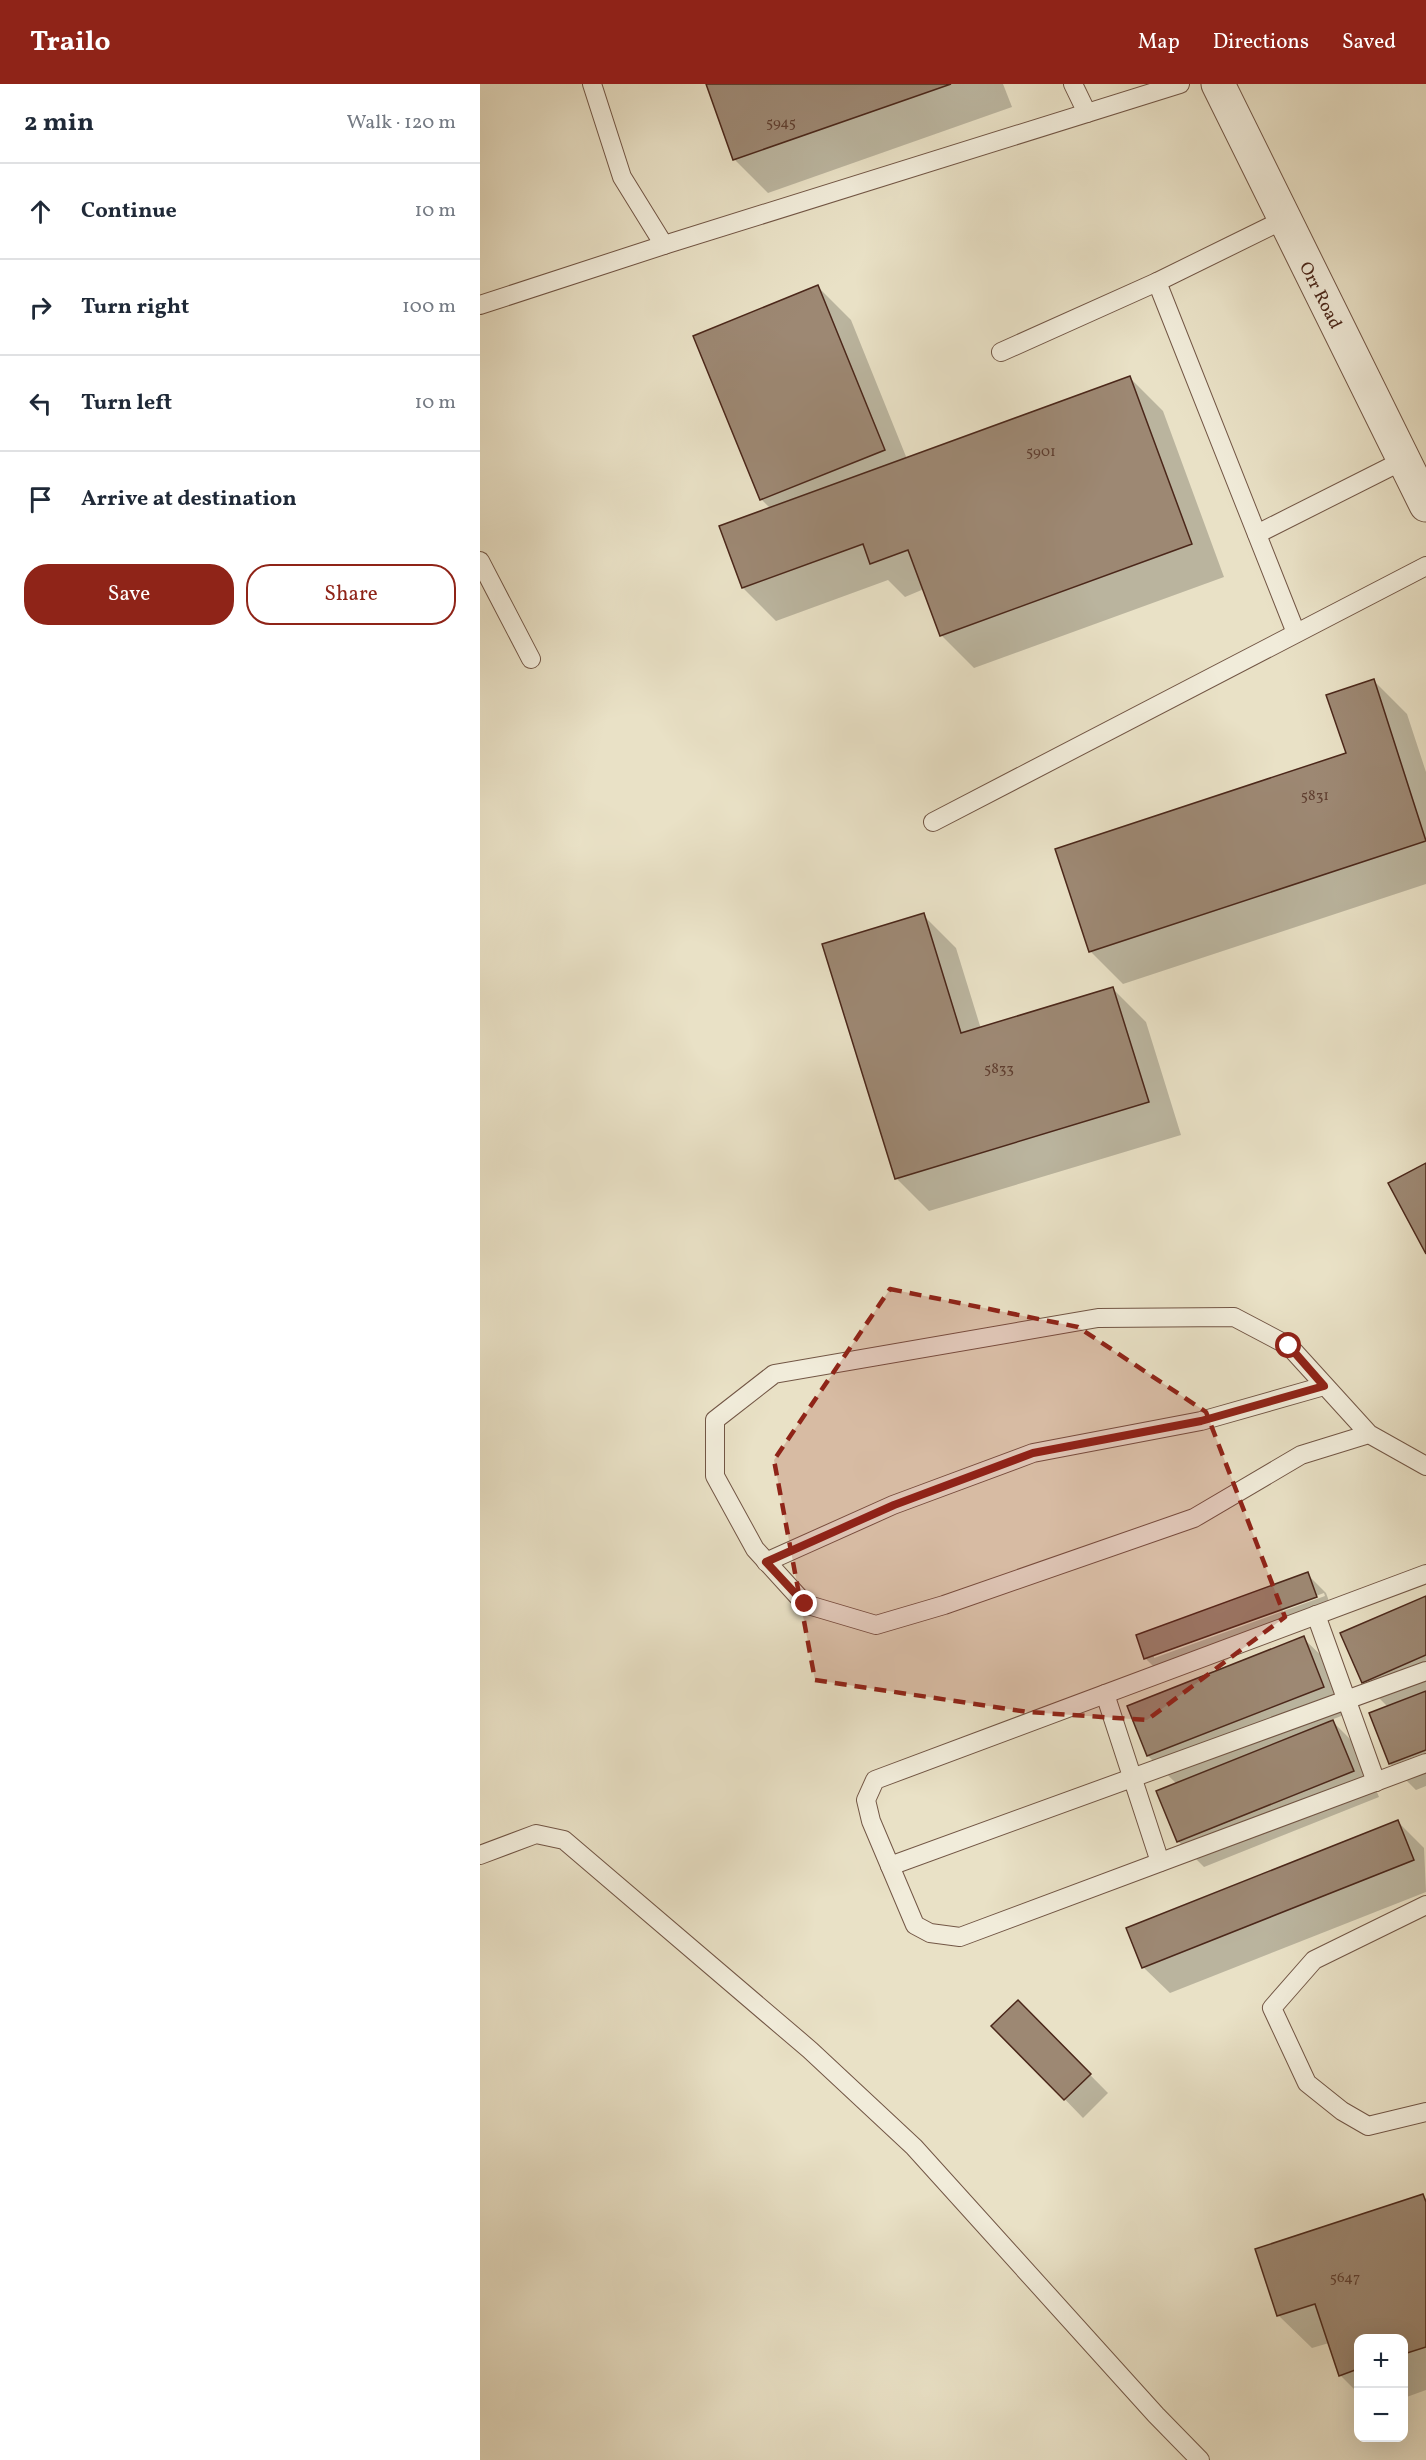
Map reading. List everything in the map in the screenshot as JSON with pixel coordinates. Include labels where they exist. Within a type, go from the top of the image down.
[{"type":"street","name":"Orr Road","points":[[1218,84],[1283,220],[1426,505]]},
{"type":"lane","points":[[592,84],[622,177],[664,245]]},
{"type":"lane","points":[[1073,84],[1087,113]]},
{"type":"lane","points":[[480,305],[664,245],[1180,84]]},
{"type":"lane","points":[[1001,352],[1157,282],[1283,220]]},
{"type":"lane","points":[[1157,282],[1296,633]]},
{"type":"lane","points":[[1257,534],[1404,460]]},
{"type":"lane","points":[[480,561],[531,658]]},
{"type":"lane","points":[[933,822],[1426,566]]},
{"type":"lane","points":[[1369,1434],[1301,1455],[1194,1518],[944,1605],[876,1625],[805,1604],[755,1549],[715,1476],[715,1420],[774,1374],[1098,1318],[1234,1317],[1289,1346],[1369,1434],[1426,1466]]},
{"type":"lane","points":[[766,1562],[894,1505],[1033,1453],[1201,1421],[1324,1386]]},
{"type":"lane","points":[[1426,1574],[875,1780],[866,1800],[871,1821],[915,1925],[930,1933],[960,1937],[1426,1763]]},
{"type":"lane","points":[[1316,1615],[1376,1782]]},
{"type":"lane","points":[[890,1866],[1426,1671]]},
{"type":"lane","points":[[1105,1694],[1160,1862]]},
{"type":"lane","points":[[480,1854],[536,1834],[564,1840],[810,2050],[914,2147],[1148,2406],[1200,2460]]},
{"type":"lane","points":[[1426,1905],[1314,1960],[1272,2008],[1307,2083],[1342,2111],[1368,2126],[1426,2112]]},
{"type":"highlighted area","points":[[890,1289],[1078,1327],[1206,1412],[1285,1617],[1147,1720],[1028,1712],[815,1680],[774,1460]]},
{"type":"building","points":[[706,84],[951,84],[733,160]]},
{"type":"building","points":[[818,285],[885,450],[760,500],[693,336]]},
{"type":"building","points":[[1130,376],[1192,544],[940,636],[908,550],[870,564],[863,544],[742,588],[719,526]]},
{"type":"building","points":[[1374,679],[1426,841],[1089,952],[1055,849],[1346,753],[1326,695]]},
{"type":"building","points":[[924,913],[961,1033],[1113,987],[1149,1102],[895,1179],[822,944]]},
{"type":"building","points":[[1426,1163],[1426,1254],[1388,1183]]},
{"type":"building","points":[[1308,1572],[1317,1597],[1144,1659],[1136,1635]]},
{"type":"building","points":[[1426,1596],[1426,1655],[1362,1683],[1340,1633]]},
{"type":"building","points":[[1304,1636],[1324,1687],[1147,1756],[1127,1706]]},
{"type":"building","points":[[1426,1691],[1426,1750],[1389,1764],[1369,1713]]},
{"type":"building","points":[[1333,1720],[1354,1771],[1177,1842],[1156,1791]]},
{"type":"building","points":[[1398,1820],[1414,1860],[1142,1968],[1126,1928]]},
{"type":"building","points":[[1018,2000],[1091,2074],[1064,2100],[991,2026]]},
{"type":"building","points":[[1423,2194],[1426,2202],[1426,2347],[1408,2353],[1408,2334],[1354,2334],[1354,2370],[1339,2376],[1315,2304],[1277,2316],[1255,2249]]},
{"type":"route","points":[[805,1604],[766,1562],[894,1505],[1033,1453],[1201,1421],[1324,1386],[1289,1346]]}]
